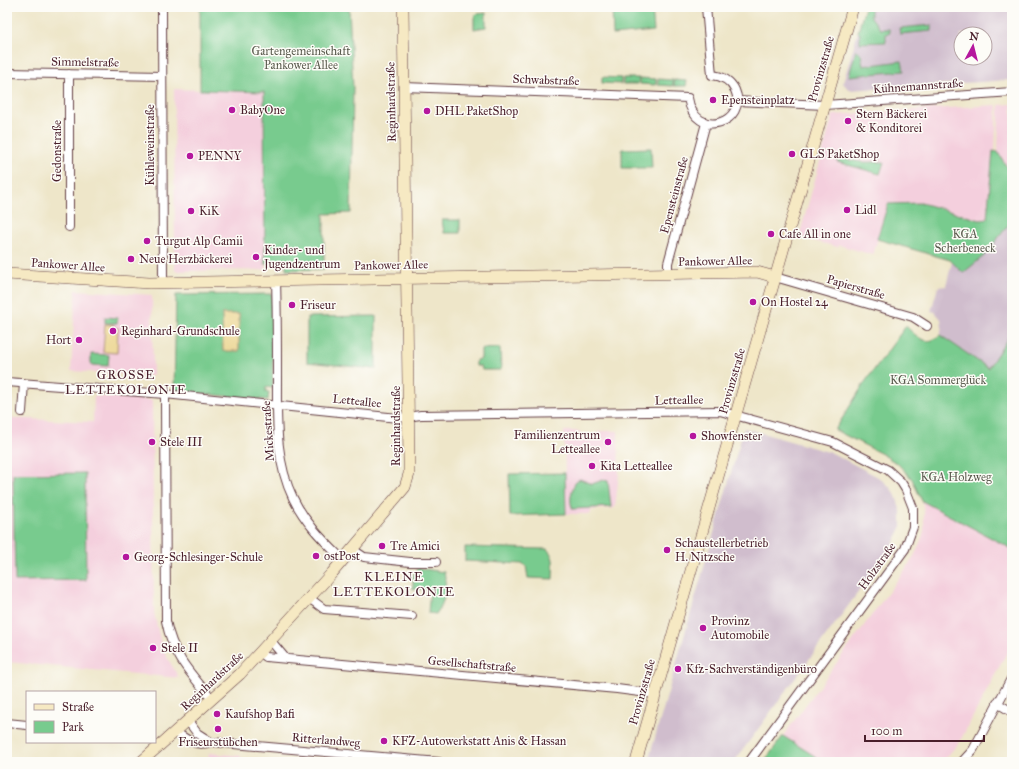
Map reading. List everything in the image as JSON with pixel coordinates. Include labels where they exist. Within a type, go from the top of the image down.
[{"type":"street","name":"Kühleweinstraße","points":[[162,7],[163,283]]},
{"type":"street","name":"Reginhardstraße","points":[[141,762],[157,744],[176,732],[260,652],[343,560],[404,487],[409,474],[403,7]]},
{"type":"street","points":[[706,7],[712,75],[721,77],[728,81],[735,91],[737,101],[736,108],[728,119],[717,124],[706,123]]},
{"type":"street","name":"Provinzstraße","points":[[636,762],[853,7]]},
{"type":"street","name":"Simmelstraße","points":[[7,73],[162,76]]},
{"type":"street","name":"Gedonstraße","points":[[69,74],[69,227]]},
{"type":"street","name":"Schwabstraße","points":[[404,87],[688,98],[692,112],[699,120],[706,123]]},
{"type":"street","name":"Kühnemannstraße","points":[[825,105],[1012,92]]},
{"type":"street","points":[[737,101],[825,105]]},
{"type":"street","name":"Epensteinstraße","points":[[668,274],[668,263],[706,123]]},
{"type":"street","name":"Pankower Allee","points":[[7,274],[163,283],[757,272],[775,277]]},
{"type":"street","name":"Papierstraße","points":[[775,277],[913,317],[927,326]]},
{"type":"street","name":"Mickestraße","points":[[276,280],[279,451],[293,498],[309,524],[343,560]]},
{"type":"street","name":"Letteallee","points":[[7,382],[165,394],[398,418],[409,416],[720,411],[736,414]]},
{"type":"street","points":[[22,412],[24,383]]},
{"type":"street","points":[[165,394],[166,621],[176,654],[212,699]]},
{"type":"street","name":"Holzstraße","points":[[736,414],[833,442],[888,470],[901,482],[906,490],[913,517],[911,534],[905,549],[749,762]]},
{"type":"street","points":[[352,549],[364,557],[410,562],[436,562]]},
{"type":"street","points":[[309,598],[324,609],[412,616]]},
{"type":"street","points":[[270,641],[286,659]]},
{"type":"street","name":"Gesellschaftstraße","points":[[260,652],[266,657],[632,690],[655,694]]},
{"type":"street","points":[[962,762],[973,750],[1012,677]]},
{"type":"street","points":[[997,703],[1012,712]]},
{"type":"street","points":[[188,721],[197,733],[210,742]]},
{"type":"street","points":[[7,723],[26,725]]},
{"type":"street","name":"Ritterlandweg","points":[[176,732],[195,744],[204,745],[210,742],[439,762]]},
{"type":"shaded area","points":[[865,7],[1012,7],[1012,80],[849,90],[843,83]]},
{"type":"shaded area","points":[[174,89],[264,92],[266,270],[175,271]]},
{"type":"shaded area","points":[[1012,104],[1012,176],[998,154],[999,105]]},
{"type":"shaded area","points":[[997,105],[995,151],[993,151],[987,219],[980,220],[888,204],[873,255],[839,245],[838,247],[799,237],[833,115]]},
{"type":"shaded area","points":[[1012,220],[1012,332],[988,368],[940,335],[942,327],[941,319],[935,312],[931,311],[938,287],[946,286],[952,262],[963,273],[985,255]]},
{"type":"shaded area","name":"Reginhard-Grundschule","points":[[76,290],[152,295],[153,376],[71,371]]},
{"type":"shaded area","name":"Georg-Schlesinger-Schule","points":[[94,396],[152,400],[154,613],[162,648],[179,678],[7,662],[7,418],[93,422]]},
{"type":"shaded area","points":[[744,428],[832,453],[878,477],[890,487],[896,496],[901,511],[901,528],[892,546],[734,762],[648,762]]},
{"type":"shaded area","name":"Kita Letteallee","points":[[564,431],[580,431],[580,437],[598,437],[598,431],[618,431],[619,474],[615,508],[591,510],[591,514],[566,514]]},
{"type":"shaded area","points":[[922,501],[1012,549],[1012,643],[959,743],[942,762],[824,762],[783,736],[912,560],[924,531],[924,512]]},
{"type":"shaded area","points":[[209,753],[241,756],[240,762],[208,762]]},
{"type":"green space","name":"Gartengemeinschaft Pankower Allee","points":[[200,7],[349,7],[353,88],[351,213],[324,214],[324,269],[286,270],[286,263],[265,264],[264,92],[200,90]]},
{"type":"green space","points":[[612,7],[652,7],[654,31],[613,35]]},
{"type":"green space","points":[[865,7],[871,7],[871,17],[880,29],[889,29],[890,33],[886,34],[886,42],[860,43],[860,34],[858,32]]},
{"type":"green space","points":[[486,13],[486,27],[474,29],[474,17],[477,14]]},
{"type":"green space","points":[[932,25],[932,31],[900,34],[899,28]]},
{"type":"green space","points":[[856,50],[861,54],[863,66],[902,61],[904,71],[849,76]]},
{"type":"green space","points":[[602,77],[621,78],[621,84],[602,83]]},
{"type":"green space","points":[[623,78],[639,78],[638,84],[623,84]]},
{"type":"green space","points":[[640,78],[656,79],[656,85],[640,84]]},
{"type":"green space","points":[[658,79],[673,80],[673,86],[658,85]]},
{"type":"green space","points":[[674,80],[687,81],[686,86],[674,86]]},
{"type":"green space","points":[[651,148],[652,168],[622,168],[622,149]]},
{"type":"green space","name":"KGA Scherbeneck","points":[[993,151],[998,152],[1012,176],[1012,220],[985,255],[963,273],[950,260],[877,239],[888,204],[921,203],[980,220],[987,219]]},
{"type":"green space","points":[[838,158],[862,162],[884,162],[880,174],[837,162]]},
{"type":"green space","points":[[442,220],[460,220],[460,233],[444,233]]},
{"type":"green space","points":[[272,294],[273,388],[266,387],[266,392],[269,392],[268,400],[174,391],[176,295]]},
{"type":"green space","points":[[376,316],[376,369],[307,362],[307,317]]},
{"type":"green space","points":[[105,317],[118,318],[117,323],[105,323]]},
{"type":"green space","points":[[906,326],[918,337],[926,341],[935,339],[940,335],[988,368],[1012,332],[1012,549],[922,501],[912,479],[898,464],[882,454],[835,430],[865,382]]},
{"type":"green space","points":[[500,348],[501,370],[482,370],[481,366],[476,366],[476,360],[481,359],[481,349]]},
{"type":"green space","points":[[91,354],[109,355],[108,366],[91,365]]},
{"type":"green space","points":[[85,473],[86,580],[15,581],[13,474]]},
{"type":"green space","points":[[565,473],[566,514],[510,516],[509,474]]},
{"type":"green space","points":[[580,479],[592,484],[603,480],[608,481],[611,507],[573,509],[571,503],[572,491],[576,481]]},
{"type":"green space","points":[[465,547],[547,549],[553,559],[553,579],[528,578],[526,566],[523,564],[465,561]]},
{"type":"green space","points":[[418,568],[444,572],[445,594],[442,604],[436,614],[428,613],[430,589],[413,589],[413,575]]},
{"type":"green space","points":[[783,736],[824,762],[764,762]]},
{"type":"sand","points":[[222,314],[239,314],[239,351],[223,351]]},
{"type":"sand","points":[[105,324],[114,325],[114,328],[118,328],[117,353],[103,352]]},
{"type":"place","name":"Epensteinplatz","points":[[713,100]]},
{"type":"place","name":"BabyOne","points":[[232,110]]},
{"type":"place","name":"DHL PaketShop","points":[[427,111]]},
{"type":"place","name":"Stern Bäckerei & Konditorei","points":[[848,121]]},
{"type":"place","name":"GLS PaketShop","points":[[792,154]]},
{"type":"place","name":"PENNY","points":[[190,156]]},
{"type":"place","name":"Lidl","points":[[847,210]]},
{"type":"place","name":"KiK","points":[[191,211]]},
{"type":"place","name":"Cafe All in one","points":[[771,234]]},
{"type":"place","name":"Turgut Alp Camii","points":[[147,241]]},
{"type":"place","name":"Kinder- und Jugendzentrum","points":[[256,257]]},
{"type":"place","name":"Neue Herzbäckerei","points":[[131,259]]},
{"type":"place","name":"On Hostel 24","points":[[753,302]]},
{"type":"place","name":"Friseur","points":[[292,305]]},
{"type":"place","name":"Reginhard-Grundschule","points":[[113,331]]},
{"type":"place","name":"Hort","points":[[79,340]]},
{"type":"place","name":"Showfenster","points":[[693,436]]},
{"type":"place","name":"Stele III","points":[[152,442]]},
{"type":"place","name":"Familienzentrum Letteallee","points":[[608,442]]},
{"type":"place","name":"Kita Letteallee","points":[[592,466]]},
{"type":"place","name":"Tre Amici","points":[[382,546]]},
{"type":"place","name":"Schaustellerbetrieb H. Nitzsche","points":[[667,550]]},
{"type":"place","name":"ostPost","points":[[316,556]]},
{"type":"place","name":"Georg-Schlesinger-Schule","points":[[126,557]]},
{"type":"place","name":"Provinz Automobile","points":[[703,628]]},
{"type":"place","name":"Stele II","points":[[153,648]]},
{"type":"place","name":"Kfz-Sachverständigenbüro","points":[[678,669]]},
{"type":"place","name":"Kaufshop Bafi","points":[[217,714]]},
{"type":"place","name":"Friseurstübchen","points":[[218,729]]},
{"type":"place","name":"KFZ-Autowerkstatt Anis & Hassan","points":[[384,741]]},
{"type":"district","name":"GROSSE LETTEKOLONIE","points":[[126,382]]},
{"type":"district","name":"KLEINE LETTEKOLONIE","points":[[394,584]]},
{"type":"park label","name":"KGA Sommerglück","points":[[938,380]]},
{"type":"park label","name":"KGA Holzweg","points":[[956,477]]}]
